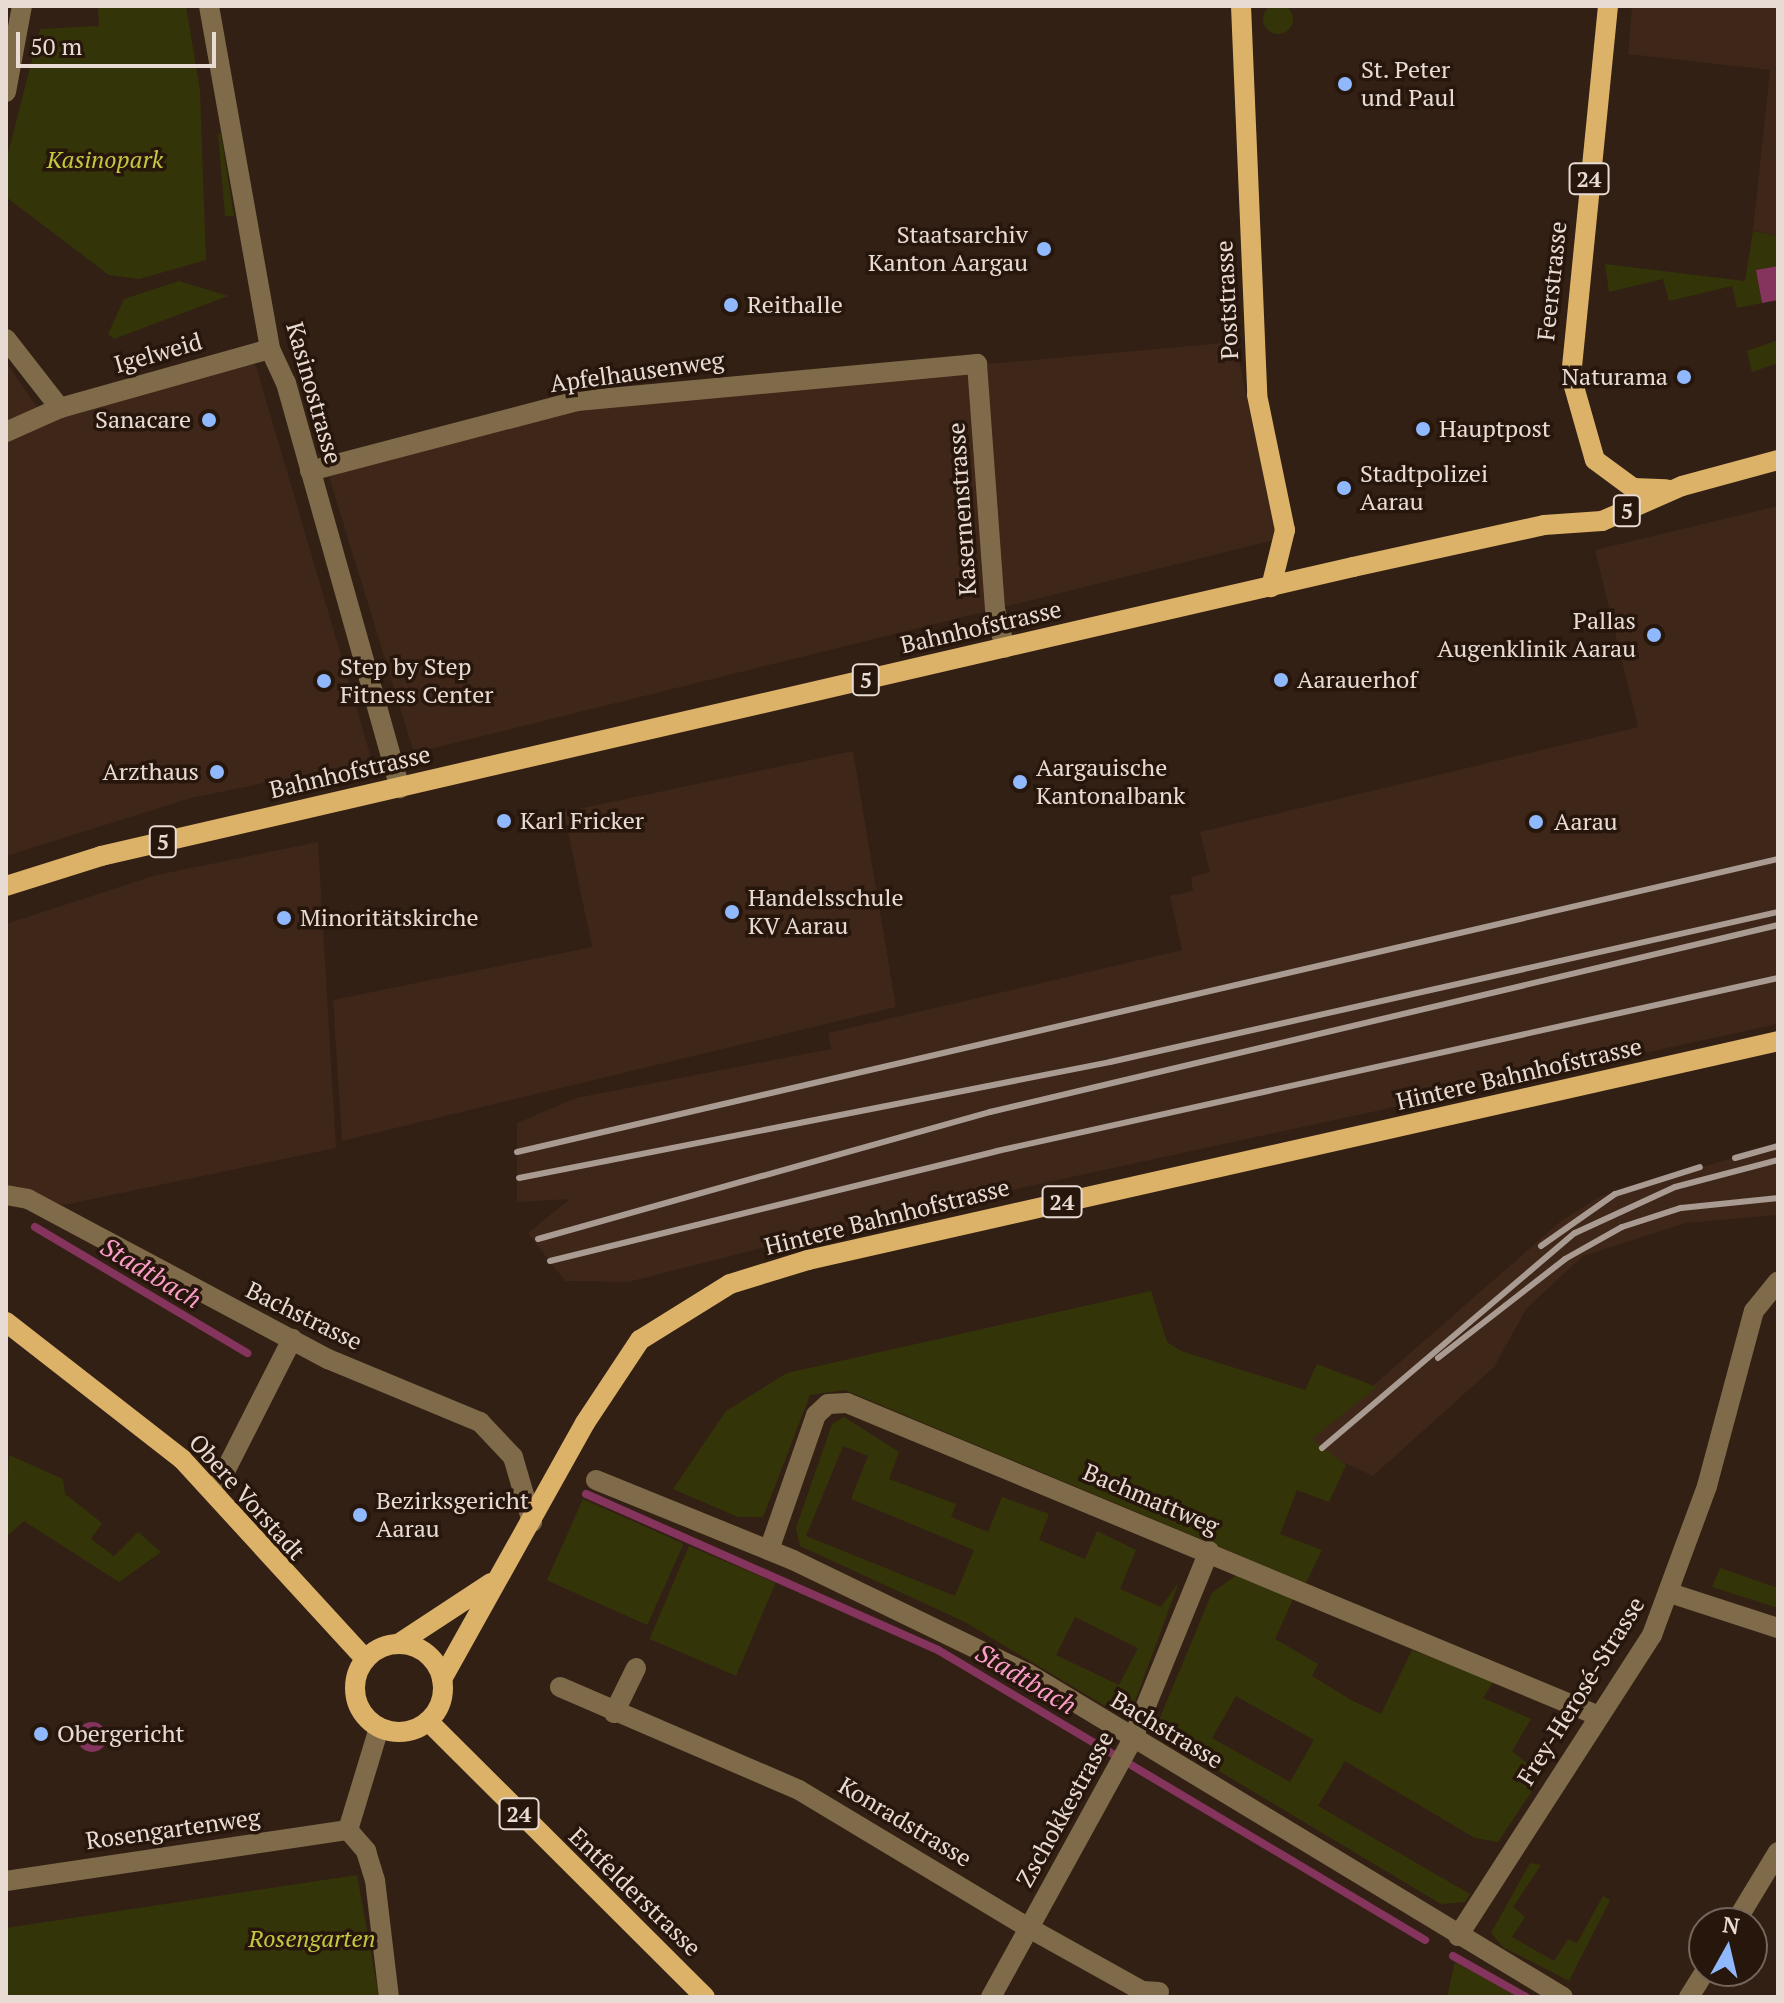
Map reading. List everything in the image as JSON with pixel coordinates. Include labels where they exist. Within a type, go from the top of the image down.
[{"type":"main road","name":"Poststrasse","points":[[1241,6],[1257,395],[1285,530],[1271,587]]},
{"type":"main road","name":"Feerstrasse","points":[[1608,6],[1571,346],[1575,398],[1587,450],[1615,478],[1643,491],[1682,486]]},
{"type":"main road","name":"Bahnhofstrasse","points":[[6,886],[101,856],[1005,648],[1271,587],[1615,517],[1682,486],[1778,460]]},
{"type":"main road","name":"Hintere Bahnhofstrasse","points":[[442,1679],[494,1580],[640,1340],[730,1284],[839,1253],[1778,1041]]},
{"type":"main road","name":"Obere Vorstadt","points":[[6,1322],[149,1433],[214,1493],[365,1659]]},
{"type":"main road","points":[[398,1644],[421,1650],[442,1679],[441,1702],[428,1721],[410,1731],[379,1728],[355,1697],[365,1659],[398,1644],[494,1580]]},
{"type":"main road","name":"Entfelderstrasse","points":[[428,1721],[705,1997]]},
{"type":"street","points":[[6,92],[22,6]]},
{"type":"street","name":"Kasinostrasse","points":[[209,6],[270,349],[310,471],[400,788]]},
{"type":"street","points":[[10,343],[60,408]]},
{"type":"street","name":"Igelweid","points":[[6,432],[60,408],[270,349]]},
{"type":"street","name":"Apfelhausenweg","points":[[310,471],[577,401],[977,364]]},
{"type":"street","name":"Kasernenstrasse","points":[[977,364],[995,609],[1005,648]]},
{"type":"street","name":"Bachstrasse","points":[[6,1195],[28,1199],[292,1339],[480,1422],[513,1457],[532,1522]]},
{"type":"street","name":"Frey-Herosé-Strasse","points":[[1458,1936],[1599,1716],[1670,1593],[1754,1311],[1778,1281]]},
{"type":"street","points":[[214,1493],[292,1339]]},
{"type":"street","name":"Bachmattweg","points":[[769,1550],[816,1415],[828,1404],[847,1403],[1209,1551],[1599,1716]]},
{"type":"street","name":"Bachstrasse","points":[[596,1480],[769,1550],[1027,1673],[1124,1756],[1458,1936],[1563,1997]]},
{"type":"street","name":"Zschokkestrasse","points":[[991,1997],[1124,1756],[1209,1551]]},
{"type":"street","points":[[1670,1593],[1778,1628]]},
{"type":"street","points":[[614,1713],[636,1668]]},
{"type":"street","name":"Konradstrasse","points":[[560,1687],[614,1713],[799,1790],[1029,1928],[1142,1991],[1159,1992]]},
{"type":"street","points":[[379,1728],[348,1830],[366,1851],[375,1880],[389,1997]]},
{"type":"street","name":"Rosengartenweg","points":[[6,1881],[348,1830]]},
{"type":"street","points":[[1745,1907],[1778,1852]]},
{"type":"shaded area","points":[[1632,6],[1778,6],[1778,236],[1753,230],[1770,70],[1628,54]]},
{"type":"shaded area","points":[[1778,266],[1778,300],[1762,303],[1756,270]]},
{"type":"shaded area","points":[[1235,342],[1278,539],[414,753],[329,477],[513,418],[863,375]]},
{"type":"shaded area","points":[[245,361],[256,366],[372,761],[191,798],[6,856],[6,362],[43,416]]},
{"type":"shaded area","points":[[1778,506],[1778,1024],[864,1222],[628,1282],[565,1281],[528,1233],[570,1199],[517,1202],[517,1123],[576,1098],[831,1049],[828,1033],[1182,950],[1170,896],[1193,891],[1191,877],[1210,872],[1200,832],[1638,727],[1595,550]]},
{"type":"shaded area","name":"Handelsschule KV Aarau","points":[[853,751],[896,1007],[342,1141],[333,1000],[592,947],[564,812]]},
{"type":"shaded area","points":[[318,842],[336,1148],[64,1205],[6,1195],[6,924],[156,875]]},
{"type":"shaded area","points":[[1778,1145],[1778,1215],[1686,1223],[1583,1256],[1527,1308],[1494,1367],[1373,1476],[1329,1456],[1312,1439],[1561,1221],[1599,1197]]},
{"type":"shaded area","points":[[92,1722],[98,1723],[106,1731],[106,1743],[98,1751],[92,1752],[86,1751],[78,1743],[77,1737],[78,1731],[86,1723]]},
{"type":"green space","points":[[1278,4],[1289,8],[1293,19],[1289,30],[1278,34],[1267,30],[1263,19],[1267,8]]},
{"type":"green space","name":"Kasinopark","points":[[98,6],[186,6],[200,91],[206,260],[139,279],[109,275],[6,197],[6,161],[40,29],[99,26]]},
{"type":"green space","points":[[218,133],[221,135],[234,216],[225,216]]},
{"type":"green space","points":[[1753,231],[1778,236],[1778,266],[1756,270],[1762,303],[1737,308],[1732,286],[1669,301],[1663,279],[1609,292],[1605,264],[1745,281]]},
{"type":"green space","points":[[179,281],[228,296],[114,339],[108,334],[124,299]]},
{"type":"green space","points":[[1778,340],[1778,363],[1752,372],[1747,351]]},
{"type":"green space","points":[[1151,1291],[1167,1342],[1181,1351],[1305,1390],[1317,1364],[1377,1387],[1312,1439],[1346,1465],[1329,1502],[1297,1490],[1280,1534],[1322,1550],[1306,1583],[845,1390],[810,1395],[763,1517],[738,1517],[673,1489],[726,1411],[787,1373]]},
{"type":"green space","points":[[844,1417],[899,1452],[889,1479],[956,1504],[951,1517],[988,1532],[1002,1497],[1049,1514],[1039,1540],[1085,1559],[1097,1531],[1136,1550],[1120,1589],[1161,1607],[1179,1582],[1134,1704],[1112,1710],[965,1622],[800,1546],[796,1528],[832,1424]],"holes":[[[843,1446],[868,1456],[851,1499],[974,1550],[955,1596],[806,1536]],[[1075,1617],[1138,1648],[1119,1685],[1056,1655]]]},
{"type":"green space","points":[[9,1455],[63,1479],[65,1494],[102,1523],[91,1539],[114,1556],[138,1532],[161,1552],[119,1582],[24,1521],[6,1537]]},
{"type":"green space","points":[[583,1499],[683,1544],[647,1625],[547,1580]]},
{"type":"green space","points":[[689,1546],[776,1583],[736,1676],[650,1639]]},
{"type":"green space","points":[[1720,1568],[1778,1588],[1778,1608],[1712,1587]]},
{"type":"green space","points":[[1238,1574],[1294,1597],[1275,1639],[1318,1664],[1312,1676],[1381,1714],[1412,1650],[1494,1681],[1483,1698],[1531,1719],[1512,1751],[1542,1776],[1498,1842],[1475,1838],[1345,1761],[1318,1806],[1470,1894],[1465,1902],[1441,1904],[1154,1732],[1212,1593]],"holes":[[[1236,1696],[1314,1740],[1290,1782],[1212,1738]]]},
{"type":"green space","points":[[1530,1863],[1541,1865],[1513,1907],[1525,1917],[1512,1937],[1554,1961],[1568,1939],[1577,1943],[1603,1896],[1610,1900],[1569,1981],[1503,1947],[1491,1933]]},
{"type":"green space","name":"Rosengarten","points":[[357,1875],[379,1997],[6,1997],[6,1928]]},
{"type":"green space","points":[[1455,1962],[1518,1997],[1447,1997]]},
{"type":"waterway","name":"Stadtbach","points":[[35,1227],[247,1353]]},
{"type":"waterway","name":"Stadtbach","points":[[586,1494],[938,1650],[1425,1940]]},
{"type":"waterway","name":"Stadtbach","points":[[1453,1956],[1526,1997]]},
{"type":"railway","points":[[517,1152],[1778,859]]},
{"type":"railway","points":[[519,1178],[1110,1062],[1778,912]]},
{"type":"railway","points":[[538,1239],[990,1112],[1778,925]]},
{"type":"railway","points":[[550,1261],[997,1151],[1778,978]]},
{"type":"railway","points":[[1735,1158],[1778,1146]]},
{"type":"railway","points":[[1322,1448],[1575,1233],[1675,1187],[1778,1160]]},
{"type":"railway","points":[[1541,1246],[1615,1194],[1700,1167]]},
{"type":"railway","points":[[1438,1358],[1565,1259],[1622,1227],[1681,1208],[1778,1198]]},
{"type":"place","name":"St. Peter und Paul","points":[[1345,84]]},
{"type":"place","name":"Staatsarchiv Kanton Aargau","points":[[1044,249]]},
{"type":"place","name":"Reithalle","points":[[731,305]]},
{"type":"place","name":"Naturama","points":[[1684,377]]},
{"type":"place","name":"Sanacare","points":[[209,420]]},
{"type":"place","name":"Hauptpost","points":[[1423,429]]},
{"type":"place","name":"Stadtpolizei Aarau","points":[[1344,488]]},
{"type":"place","name":"Pallas Augenklinik Aarau","points":[[1654,635]]},
{"type":"place","name":"Aarauerhof","points":[[1281,680]]},
{"type":"place","name":"Step by Step Fitness Center","points":[[324,681]]},
{"type":"place","name":"Arzthaus","points":[[217,772]]},
{"type":"place","name":"Aargauische Kantonalbank","points":[[1020,782]]},
{"type":"place","name":"Karl Fricker","points":[[504,821]]},
{"type":"place","name":"Aarau","points":[[1536,822]]},
{"type":"place","name":"Handelsschule KV Aarau","points":[[732,912]]},
{"type":"place","name":"Minoritätskirche","points":[[284,918]]},
{"type":"place","name":"Bezirksgericht Aarau","points":[[360,1515]]},
{"type":"place","name":"Obergericht","points":[[41,1734]]}]
